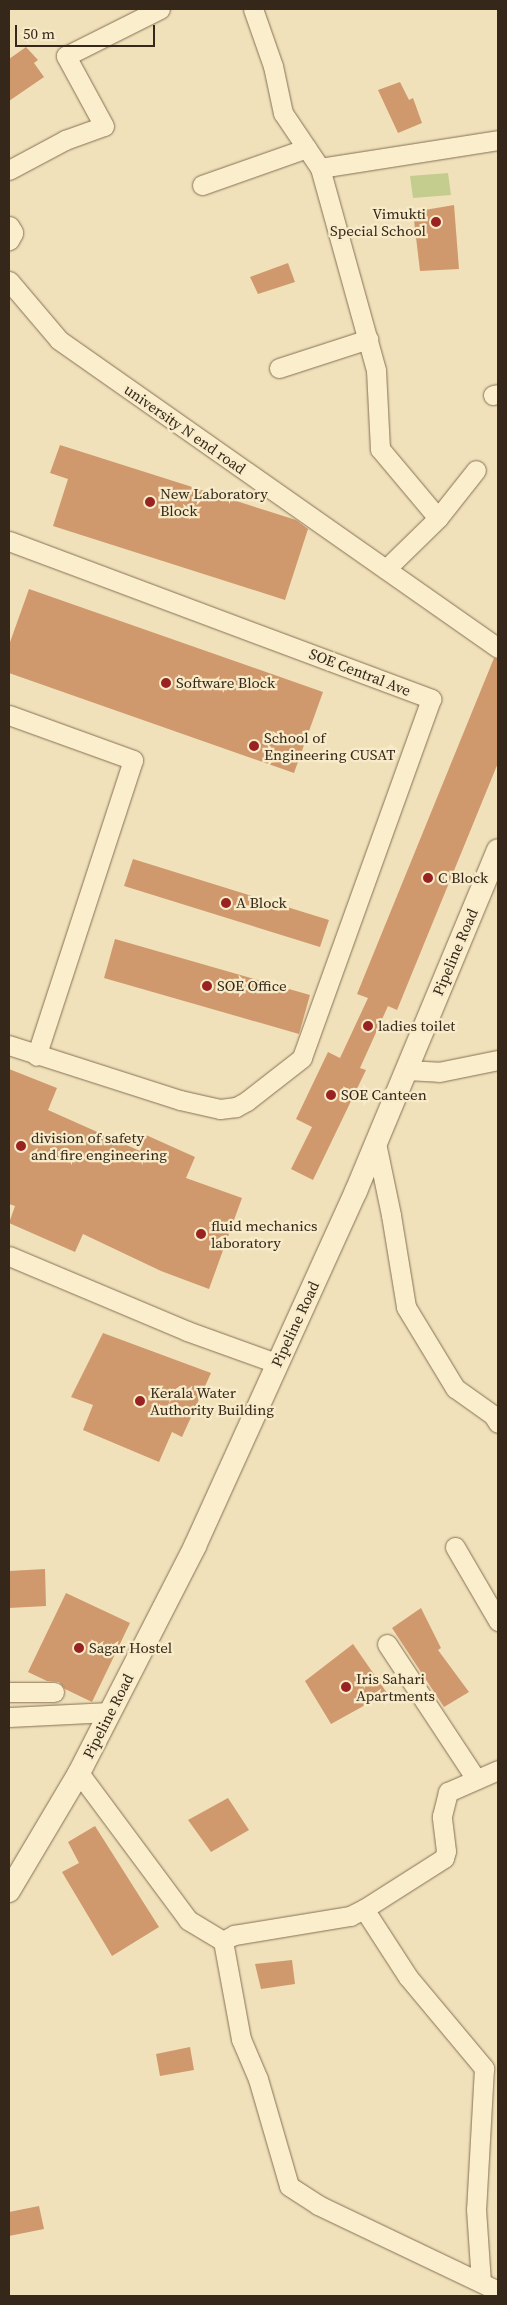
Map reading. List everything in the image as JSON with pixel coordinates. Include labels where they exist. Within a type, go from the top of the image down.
[{"type":"street","points":[[9,170],[60,143],[104,126],[66,56],[160,9]]},
{"type":"street","points":[[253,9],[273,66],[284,113],[320,168],[368,339],[380,404],[380,449],[438,518]]},
{"type":"street","points":[[320,168],[498,140]]},
{"type":"street","points":[[202,185],[307,148]]},
{"type":"street","points":[[9,228],[12,233],[9,239]]},
{"type":"street","name":"university N end road","points":[[9,281],[59,340],[498,648]]},
{"type":"street","points":[[280,368],[368,339]]},
{"type":"street","points":[[386,569],[438,518],[476,470]]},
{"type":"street","name":"SOE Central Ave","points":[[9,541],[431,699],[302,1058],[236,1108],[220,1109],[180,1100],[36,1056]]},
{"type":"street","points":[[9,715],[133,760],[36,1056],[9,1046]]},
{"type":"street","name":"Pipeline Road","points":[[9,1891],[79,1772],[195,1546],[376,1143],[498,850]]},
{"type":"street","points":[[406,1070],[439,1072],[498,1060]]},
{"type":"street","points":[[376,1143],[391,1215],[406,1306],[455,1388],[493,1414],[498,1423]]},
{"type":"street","points":[[9,1256],[187,1331],[276,1363]]},
{"type":"street","points":[[455,1547],[498,1621]]},
{"type":"street","points":[[386,1644],[476,1779]]},
{"type":"street","points":[[9,1692],[54,1692]]},
{"type":"street","points":[[9,1717],[110,1712]]},
{"type":"street","points":[[223,1941],[234,1935],[350,1916],[364,1909],[444,1858],[446,1851],[442,1816],[448,1792],[498,1770]]},
{"type":"street","points":[[79,1772],[188,1920],[223,1941],[241,2039],[258,2079],[289,2186],[318,2205],[498,2290]]},
{"type":"street","points":[[364,1909],[408,1977],[491,2068],[476,2209],[481,2282]]},
{"type":"green space","points":[[448,173],[451,195],[413,198],[410,176]]},
{"type":"building","points":[[26,47],[38,60],[34,63],[44,77],[9,101],[9,59]]},
{"type":"building","points":[[400,82],[409,100],[413,98],[422,123],[398,133],[378,90]]},
{"type":"building","points":[[454,205],[459,269],[420,271],[413,212]]},
{"type":"building","points":[[288,263],[295,282],[258,294],[250,277]]},
{"type":"building","name":"New Laboratory Block","points":[[60,445],[296,520],[308,529],[285,600],[53,526],[68,479],[50,473]]},
{"type":"building","name":"Software Block","points":[[29,589],[323,692],[294,773],[9,673],[9,645]]},
{"type":"building","name":"C Block","points":[[494,658],[498,659],[498,763],[397,1010],[388,1006],[360,1068],[366,1070],[313,1180],[291,1169],[312,1127],[296,1119],[328,1052],[340,1058],[368,998],[357,994]]},
{"type":"building","name":"A Block","points":[[133,859],[329,920],[320,947],[124,886]]},
{"type":"building","name":"SOE Office","points":[[115,939],[310,995],[299,1034],[104,978]]},
{"type":"building","points":[[9,1069],[57,1088],[48,1110],[140,1151],[146,1135],[195,1157],[186,1178],[242,1198],[209,1289],[161,1271],[83,1234],[75,1252],[9,1223],[15,1206],[9,1204]]},
{"type":"building","name":"Kerala Water Authority Building","points":[[103,1333],[211,1373],[182,1437],[172,1432],[159,1462],[83,1430],[93,1405],[71,1397]]},
{"type":"building","points":[[45,1569],[46,1606],[9,1608],[9,1571]]},
{"type":"building","name":"Sagar Hostel","points":[[66,1593],[130,1623],[92,1702],[65,1689],[59,1682],[47,1681],[28,1672]]},
{"type":"building","points":[[421,1608],[441,1648],[438,1650],[469,1692],[444,1707],[392,1628]]},
{"type":"building","name":"Iris Sahari Apartments","points":[[353,1644],[387,1693],[331,1724],[305,1681]]},
{"type":"building","points":[[228,1798],[249,1830],[211,1852],[188,1820]]},
{"type":"building","points":[[95,1826],[159,1927],[112,1956],[62,1872],[79,1863],[68,1842]]},
{"type":"building","points":[[292,1960],[295,1984],[261,1989],[255,1964]]},
{"type":"building","points":[[190,2047],[194,2070],[160,2076],[156,2054]]},
{"type":"building","points":[[39,2206],[44,2229],[9,2236],[9,2212]]},
{"type":"place","name":"Vimukti Special School","points":[[436,222]]},
{"type":"place","name":"New Laboratory Block","points":[[150,502]]},
{"type":"place","name":"Software Block","points":[[166,683]]},
{"type":"place","name":"School of Engineering CUSAT","points":[[254,746]]},
{"type":"place","name":"C Block","points":[[428,878]]},
{"type":"place","name":"A Block","points":[[226,903]]},
{"type":"place","name":"SOE Office","points":[[207,986]]},
{"type":"place","name":"ladies toilet","points":[[368,1026]]},
{"type":"place","name":"SOE Canteen","points":[[331,1095]]},
{"type":"place","name":"division of safety and fire engineering","points":[[21,1146]]},
{"type":"place","name":"fluid mechanics laboratory","points":[[201,1234]]},
{"type":"place","name":"Kerala Water Authority Building","points":[[140,1401]]},
{"type":"place","name":"Sagar Hostel","points":[[79,1648]]},
{"type":"place","name":"Iris Sahari Apartments","points":[[346,1687]]}]
